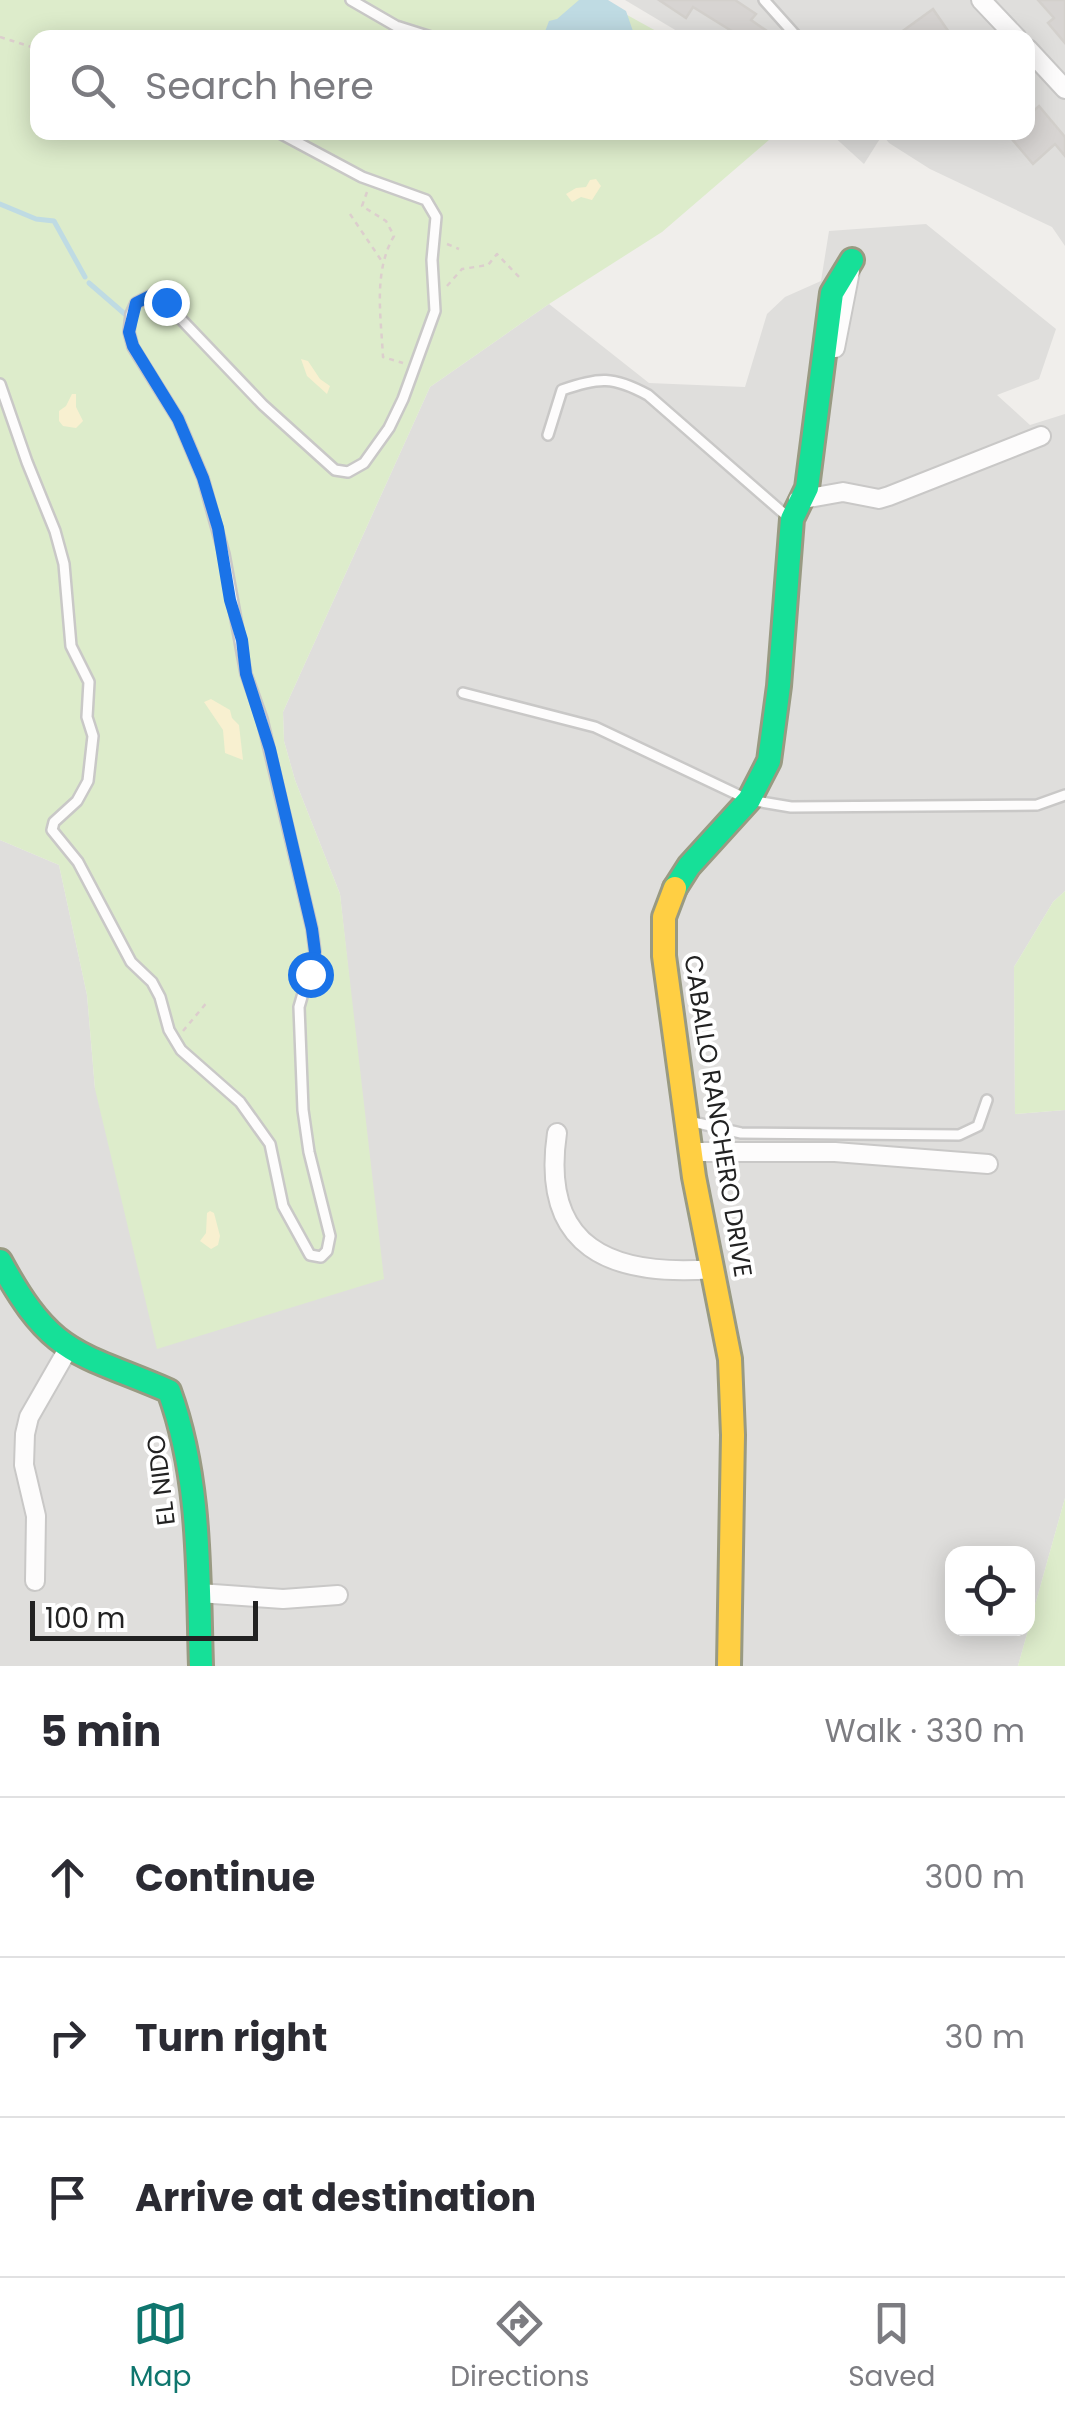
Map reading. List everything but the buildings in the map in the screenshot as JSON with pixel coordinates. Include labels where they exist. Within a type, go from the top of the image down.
[{"type":"street","points":[[981,0],[1009,30]]},
{"type":"street","points":[[1035,56],[1065,88]]},
{"type":"street","name":"CABALLO RANCHERO DRIVE","points":[[729,1666],[733,1435],[730,1359],[686,1120],[664,956],[664,918],[677,884],[689,866],[749,800],[766,769],[774,732],[799,503],[832,293],[852,260]]},
{"type":"street","points":[[799,503],[843,492],[879,499],[890,496],[1041,436]]},
{"type":"street","points":[[557,1133],[554,1172],[559,1207],[566,1223],[588,1246],[619,1261],[659,1270],[713,1269]]},
{"type":"street","points":[[691,1152],[836,1152],[988,1164]]},
{"type":"street","name":"EL NIDO","points":[[0,1261],[44,1328],[68,1350],[169,1391],[182,1422],[189,1457],[201,1666]]},
{"type":"street","points":[[35,1581],[36,1516],[24,1466],[25,1434],[29,1416],[68,1350]]},
{"type":"street","points":[[199,1593],[283,1599],[338,1595]]},
{"type":"lane","points":[[351,0],[409,30]]},
{"type":"lane","points":[[764,0],[791,30]]},
{"type":"lane","points":[[0,384],[56,531],[64,564],[71,646],[89,682],[87,717],[93,746],[88,780],[78,801],[54,822],[52,830],[78,862],[131,962],[152,982],[181,1050],[240,1102],[270,1144],[283,1206],[296,1235],[310,1255],[323,1256],[330,1236],[304,1121],[299,1007],[315,952],[312,929],[270,749],[246,674],[218,528],[203,478],[178,419],[133,346],[129,332],[136,303],[152,295],[166,302],[204,346],[324,463],[342,473],[360,466],[383,438],[403,399],[435,311],[436,217],[426,200],[371,180],[294,140]]},
{"type":"lane","points":[[548,435],[562,390],[596,378],[627,383],[799,503]]},
{"type":"lane","points":[[463,693],[595,727],[749,800],[791,807],[1037,805],[1065,795]]},
{"type":"lane","points":[[686,1120],[741,1132],[958,1135],[978,1126],[987,1100]]},
{"type":"path","points":[[0,37],[30,46]]},
{"type":"path","points":[[371,180],[362,206],[386,222],[394,236],[382,262],[383,357],[415,364]]},
{"type":"path","points":[[350,214],[382,262]]},
{"type":"path","points":[[434,240],[459,250]]},
{"type":"path","points":[[434,292],[450,284],[462,269],[488,265],[498,254],[520,278]]},
{"type":"path","points":[[174,1038],[196,1019],[208,1001]]},
{"type":"shaded area","points":[[625,0],[1065,0],[1065,246],[1052,227],[930,169],[887,140],[1035,140],[1035,30],[675,30]]},
{"type":"shaded area","points":[[838,140],[879,140],[864,164]]},
{"type":"shaded area","points":[[926,224],[1056,329],[1039,379],[997,395],[1030,425],[1065,414],[1065,891],[1053,902],[1014,967],[1015,1114],[1065,1110],[1065,1498],[1035,1605],[1035,1546],[945,1546],[945,1636],[1026,1636],[1018,1666],[0,1666],[0,840],[59,865],[87,995],[95,1089],[363,1108],[340,894],[295,780],[284,741],[283,712],[430,387],[549,304],[649,383],[745,387],[767,314],[785,297],[821,281],[829,231]]},
{"type":"green space","points":[[0,0],[600,0],[654,30],[30,30],[30,140],[769,140],[662,232],[430,387],[283,712],[284,741],[295,780],[340,894],[384,1279],[157,1349],[95,1089],[87,995],[59,865],[0,840]]},
{"type":"green space","points":[[1065,891],[1065,1110],[1015,1114],[1014,967],[1053,902]]},
{"type":"green space","points":[[1065,1498],[1065,1666],[1018,1666],[1026,1636],[1035,1636],[1035,1605]]},
{"type":"sand","points":[[596,179],[601,186],[592,200],[581,197],[572,202],[566,194],[586,187]]},
{"type":"sand","points":[[301,359],[308,361],[330,386],[327,394],[307,376]]},
{"type":"sand","points":[[76,394],[76,407],[83,421],[76,428],[63,426],[59,421],[59,411]]},
{"type":"sand","points":[[211,699],[230,710],[239,725],[243,760],[225,753],[223,730],[204,702]]},
{"type":"sand","points":[[210,1211],[220,1236],[218,1245],[211,1249],[200,1241],[206,1233]]},
{"type":"water","points":[[579,0],[608,0],[626,11],[633,30],[546,30],[549,21]]},
{"type":"waterway","points":[[0,204],[36,219],[54,221],[85,277]]},
{"type":"waterway","points":[[89,283],[126,315]]},
{"type":"traffic: fast","points":[[675,888],[689,866],[749,800],[769,761],[792,519],[807,488],[832,293],[852,260]]},
{"type":"traffic: fast","points":[[0,1261],[18,1293],[52,1334],[88,1358],[169,1391],[192,1492],[201,1666]]},
{"type":"traffic: slow","points":[[675,888],[664,917],[664,956],[694,1177],[730,1359],[733,1435],[729,1666]]},
{"type":"route","points":[[166,302],[152,295],[136,303],[129,332],[133,346],[178,419],[203,478],[218,528],[246,674],[270,749],[306,899],[315,952],[310,974]]}]
